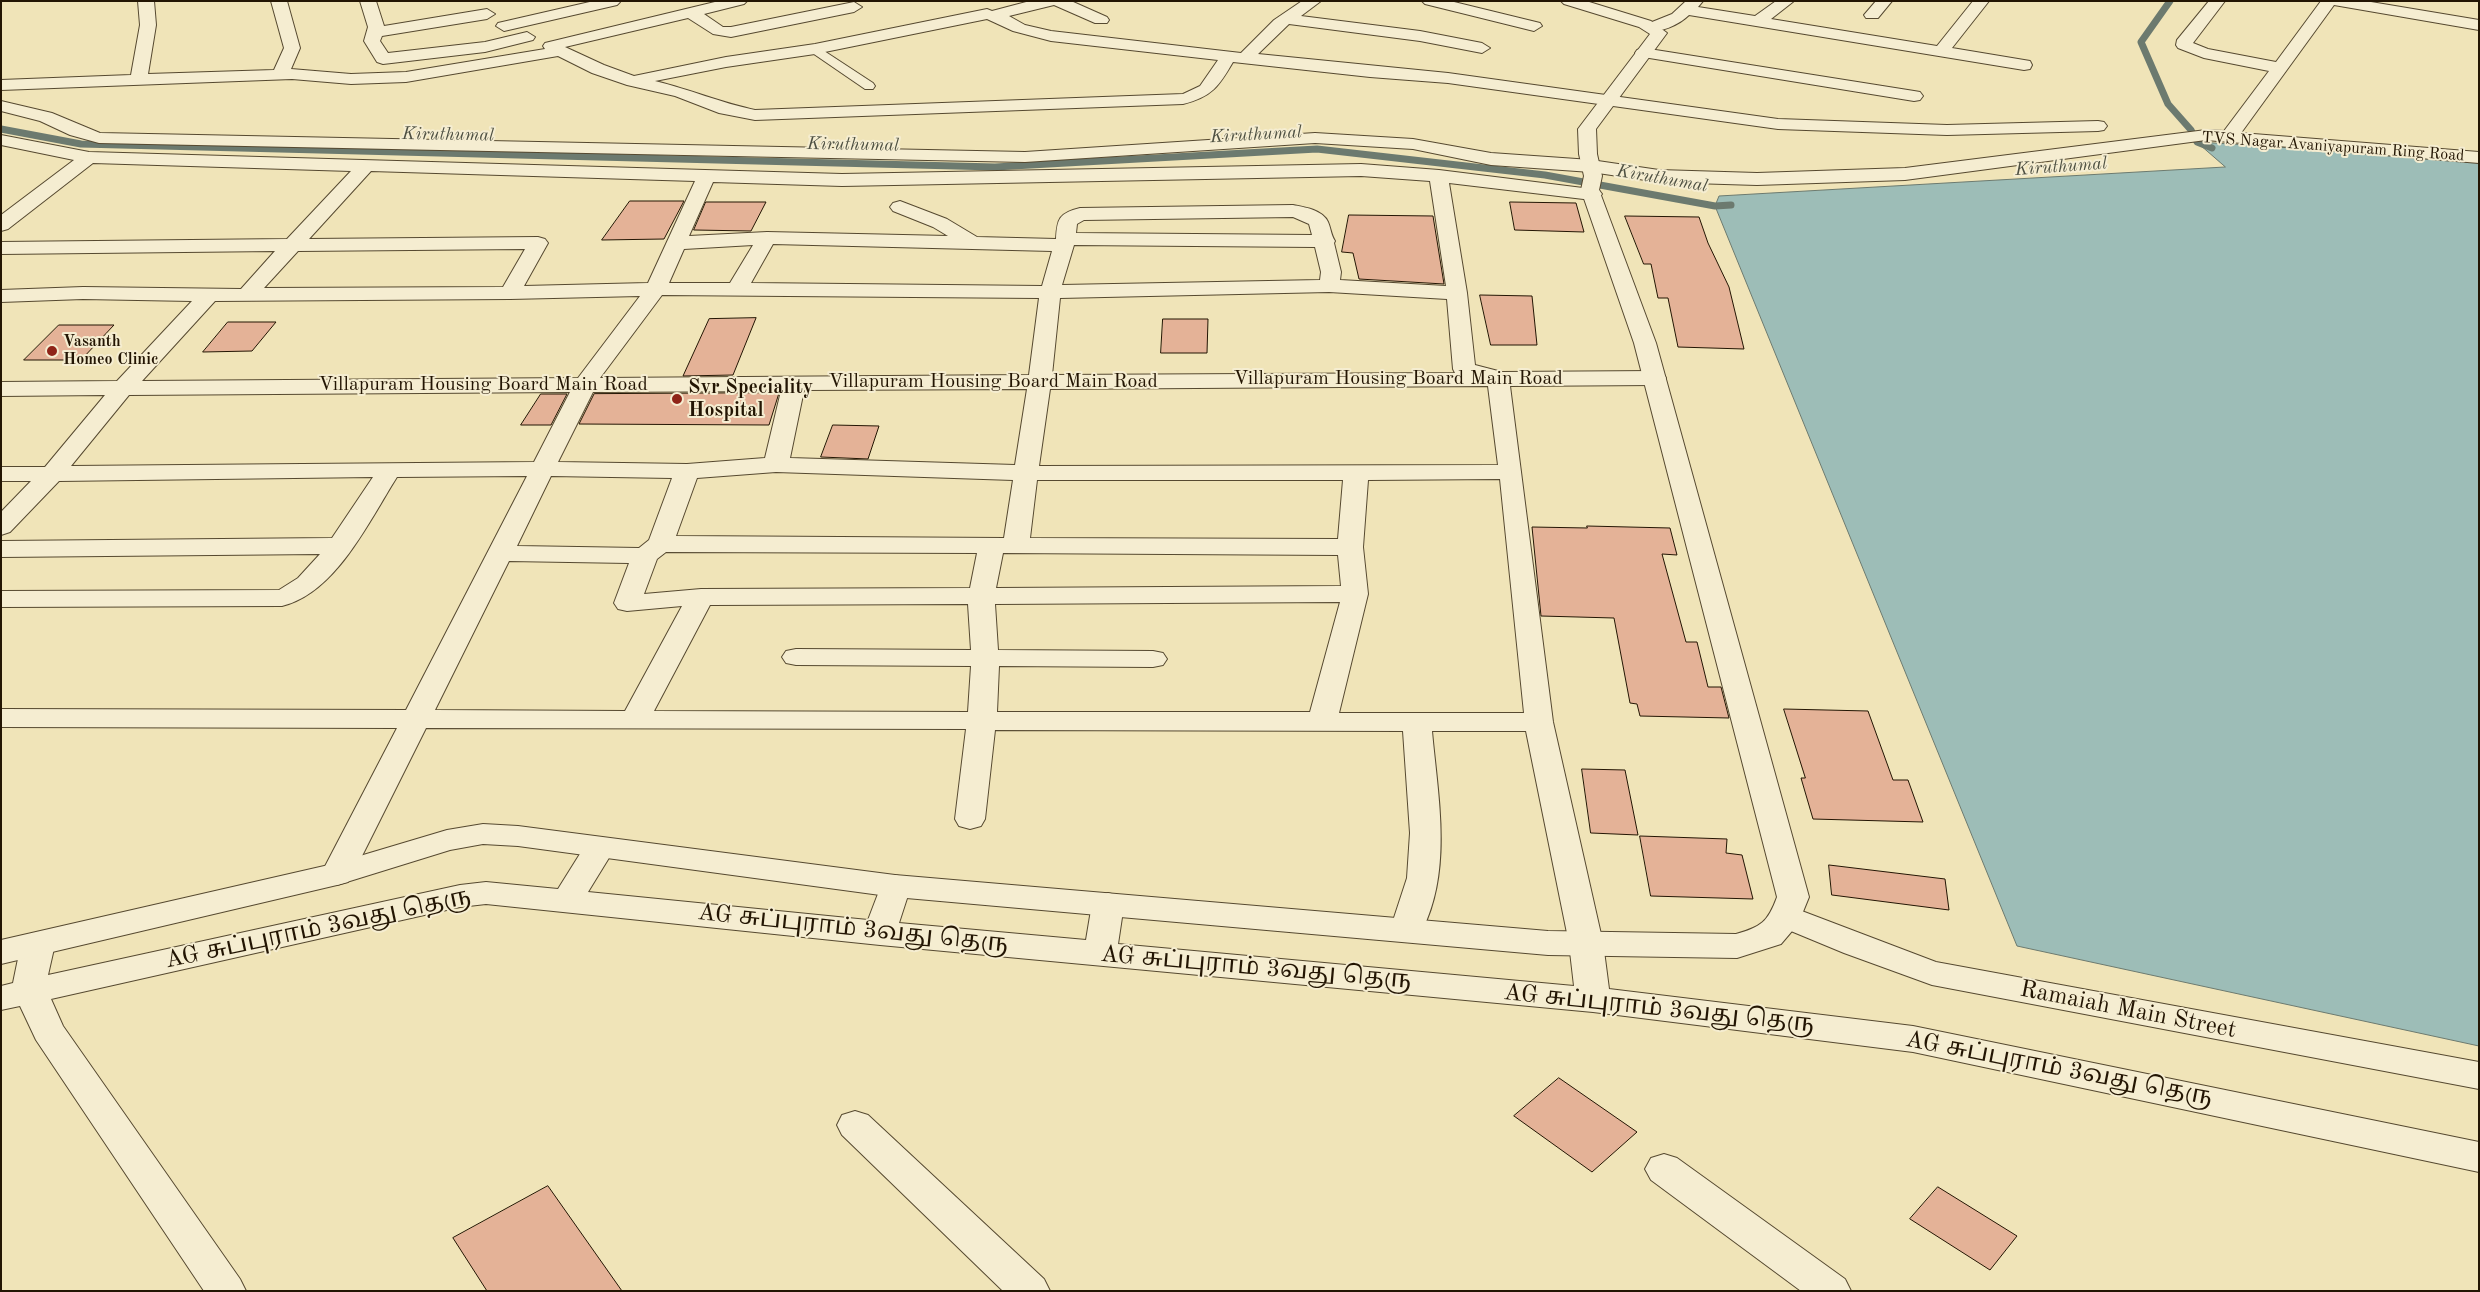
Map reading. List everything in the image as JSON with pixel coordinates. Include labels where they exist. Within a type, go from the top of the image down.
[{"type":"street","points":[[138,80],[148,25],[146,1]]},
{"type":"street","points":[[279,1],[292,48],[280,74]]},
{"type":"street","points":[[368,1],[376,27],[372,41],[383,59],[485,48],[527,37]]},
{"type":"street","points":[[1,85],[280,74],[351,79],[406,77],[555,49],[690,12],[739,1]]},
{"type":"street","points":[[633,82],[726,62],[815,49],[982,14],[994,15],[1050,1]]},
{"type":"street","points":[[1058,1],[1101,20]]},
{"type":"street","points":[[1246,57],[1286,19],[1313,1]]},
{"type":"street","points":[[1430,1],[1534,26]]},
{"type":"street","points":[[27,975],[337,874],[447,840],[483,834],[518,836],[583,876],[886,912],[1104,931],[1406,930],[1548,943],[1590,973],[1737,946],[1769,936],[1786,916],[1793,897],[1654,373],[1591,182],[1587,129],[1660,32],[1654,27],[1569,1]]},
{"type":"street","points":[[1756,22],[1786,1]]},
{"type":"street","points":[[1872,15],[1884,1]]},
{"type":"street","points":[[1940,52],[1981,1]]},
{"type":"street","points":[[2217,1],[2185,40],[2184,45],[2204,54],[2280,68]]},
{"type":"street","points":[[2229,137],[2329,1]]},
{"type":"street","points":[[2336,1],[2479,25]]},
{"type":"street","points":[[504,26],[612,2]]},
{"type":"street","points":[[374,32],[485,6],[504,26],[598,69],[633,82],[680,92],[726,108],[755,115],[1183,99],[1200,95],[1207,90],[1229,55]]},
{"type":"street","points":[[1654,27],[1678,18],[1692,6],[1756,22],[2024,65]]},
{"type":"street","points":[[690,12],[719,30],[731,32],[854,7]]},
{"type":"street","points":[[994,15],[1019,28],[1051,36],[1448,78],[1523,90],[1778,124],[1947,130],[2098,126]]},
{"type":"street","points":[[1286,19],[1420,36],[1482,48]]},
{"type":"street","points":[[1644,54],[1914,96]]},
{"type":"street","points":[[1,106],[46,117],[76,132],[99,138],[1026,157],[1316,138],[1413,144],[1491,159],[1591,182]]},
{"type":"street","name":"TVS Nagar Avaniyapuram Ring Road","points":[[1591,182],[1659,176],[1757,179],[1905,174],[2206,135],[2479,158]]},
{"type":"street","points":[[1,140],[89,157],[842,180],[1080,214],[1293,211],[1303,213],[1318,221],[1332,272],[1329,286]]},
{"type":"street","points":[[1,225],[89,157]]},
{"type":"street","points":[[247,294],[366,166]]},
{"type":"street","points":[[676,243],[768,238],[974,243],[1065,212],[1361,170],[1439,176],[1591,182]]},
{"type":"street","points":[[1439,176],[1456,293],[1464,369],[1498,378],[1511,472],[1539,722],[1590,973]]},
{"type":"street","points":[[337,874],[589,379],[656,289],[706,177]]},
{"type":"street","points":[[900,207],[940,223],[974,243]]},
{"type":"street","points":[[1065,212],[1325,241]]},
{"type":"street","points":[[970,819],[982,720],[985,658],[981,596],[1004,545],[1026,473],[1041,377],[1050,292],[1065,212]]},
{"type":"street","points":[[737,290],[768,238]]},
{"type":"street","points":[[1,248],[538,243],[510,293]]},
{"type":"street","points":[[1,296],[82,293],[209,295],[510,293],[656,289],[1050,292],[1329,286],[1456,293]]},
{"type":"street","points":[[1,527],[52,474],[130,381],[209,295]]},
{"type":"street","name":"Villapuram Housing Board Main Road","points":[[589,379],[794,384],[1464,369],[1654,373]]},
{"type":"street","name":"Villapuram Housing Board Main Road","points":[[1,389],[130,381],[1041,377],[1498,378],[1654,373]]},
{"type":"street","points":[[1,376],[130,381]]},
{"type":"street","points":[[776,465],[794,384]]},
{"type":"street","points":[[1,474],[543,469],[687,471],[776,465],[1026,473],[1511,472]]},
{"type":"street","points":[[1,599],[282,598],[295,595],[307,587],[340,546],[390,470]]},
{"type":"street","points":[[687,471],[653,550],[627,603],[701,597],[1354,594]]},
{"type":"street","points":[[1322,721],[1354,594],[1350,547],[1356,472]]},
{"type":"street","points":[[500,553],[1004,545],[1350,547]]},
{"type":"street","points":[[1,549],[340,546]]},
{"type":"street","points":[[635,719],[701,597]]},
{"type":"street","points":[[796,657],[1152,659]]},
{"type":"street","points":[[1,718],[1539,722]]},
{"type":"street","points":[[1406,930],[1424,878],[1426,833],[1417,722]]},
{"type":"street","name":"AG சுப்புராம் 3வது தெரு","points":[[27,975],[460,896],[583,876],[886,912],[1590,973],[2479,1157]]},
{"type":"street","name":"Ramaiah Main Street","points":[[1786,916],[1856,945],[1932,973],[2479,1076]]},
{"type":"street","points":[[1,952],[27,975],[48,1031],[226,1291]]},
{"type":"street","points":[[855,1125],[1030,1291]]},
{"type":"street","points":[[1664,1170],[1831,1291]]},
{"type":"lane","points":[[815,49],[869,86]]},
{"type":"water","points":[[2197,142],[2418,155],[2479,163],[2479,1046],[2017,946],[1715,206],[1719,196],[2225,167]]},
{"type":"building","points":[[630,201],[684,201],[664,239],[602,240]]},
{"type":"building","points":[[706,202],[766,202],[751,231],[694,230]]},
{"type":"building","points":[[1510,202],[1576,203],[1584,232],[1515,230]]},
{"type":"building","points":[[1349,215],[1433,216],[1444,284],[1359,279],[1353,253],[1342,252]]},
{"type":"building","points":[[1625,216],[1699,217],[1708,243],[1729,287],[1744,349],[1678,347],[1668,298],[1658,298],[1651,264],[1644,264]]},
{"type":"building","points":[[1480,295],[1532,296],[1537,345],[1491,345]]},
{"type":"building","points":[[756,318],[733,375],[683,376],[709,319]]},
{"type":"building","points":[[1163,319],[1208,319],[1207,353],[1161,353]]},
{"type":"building","points":[[228,322],[276,322],[252,351],[203,352]]},
{"type":"building","points":[[59,325],[114,325],[81,360],[24,360]]},
{"type":"building","points":[[779,393],[769,425],[579,424],[594,394]]},
{"type":"building","points":[[541,394],[567,394],[551,425],[521,425]]},
{"type":"building","points":[[833,425],[879,426],[868,459],[821,457]]},
{"type":"building","points":[[1587,526],[1670,528],[1677,555],[1662,554],[1686,642],[1697,642],[1708,687],[1721,687],[1729,718],[1640,716],[1637,704],[1630,703],[1614,618],[1541,616],[1532,527],[1587,528]]},
{"type":"building","points":[[1784,709],[1868,711],[1893,780],[1908,780],[1923,822],[1813,819],[1801,778],[1805,778]]},
{"type":"building","points":[[1582,769],[1625,770],[1638,835],[1591,833]]},
{"type":"building","points":[[1640,836],[1727,839],[1726,853],[1742,855],[1753,899],[1651,896]]},
{"type":"building","points":[[1829,865],[1945,879],[1949,910],[1832,895]]},
{"type":"building","points":[[1559,1078],[1637,1132],[1592,1172],[1514,1116]]},
{"type":"building","points":[[548,1186],[622,1291],[487,1291],[453,1238]]},
{"type":"building","points":[[1938,1187],[2017,1236],[1990,1270],[1910,1219]]},
{"type":"waterway","name":"Kiruthumal","points":[[2170,1],[2141,42],[2168,104],[2191,130],[2197,142],[2212,148]]},
{"type":"waterway","name":"Kiruthumal","points":[[1,129],[81,144],[995,167],[1317,149],[1545,175],[1715,206],[1731,205]]},
{"type":"place","name":"Vasanth Homeo Clinic","points":[[52,351]]},
{"type":"place","name":"Svr Speciality Hospital","points":[[677,399]]}]
